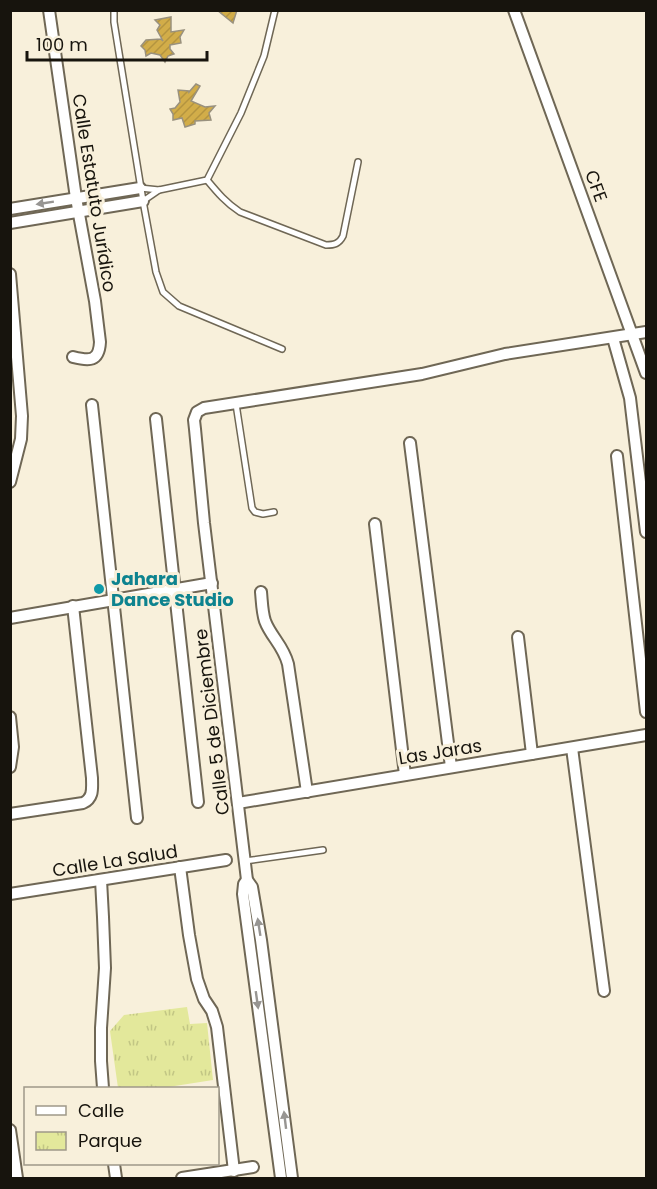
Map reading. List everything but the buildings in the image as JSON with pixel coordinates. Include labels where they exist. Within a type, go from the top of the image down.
[{"type":"street","name":"Calle Estatuto Jurídico","points":[[49,10],[76,198],[95,302],[100,348],[97,354],[89,360],[73,357]]},
{"type":"street","name":"CFE","points":[[514,10],[646,373]]},
{"type":"street","points":[[10,209],[141,188]]},
{"type":"street","points":[[10,223],[143,201]]},
{"type":"street","points":[[10,274],[22,416],[21,439],[10,482]]},
{"type":"street","points":[[236,404],[422,374],[505,354],[646,332]]},
{"type":"street","points":[[613,338],[630,399],[646,532]]},
{"type":"street","name":"Calle 5 de Diciembre","points":[[236,404],[199,410],[194,420],[204,523],[247,880],[254,894],[261,940],[292,1179]]},
{"type":"street","points":[[92,405],[137,818]]},
{"type":"street","points":[[156,419],[198,802]]},
{"type":"street","points":[[410,443],[451,767]]},
{"type":"street","points":[[617,456],[646,712]]},
{"type":"street","points":[[375,524],[405,775]]},
{"type":"street","points":[[10,618],[212,583]]},
{"type":"street","points":[[261,592],[265,622],[283,649],[288,664],[308,792]]},
{"type":"street","points":[[10,814],[79,804],[90,798],[92,778],[73,606]]},
{"type":"street","points":[[518,637],[532,754]]},
{"type":"street","points":[[10,717],[13,747],[10,767]]},
{"type":"street","name":"Las Jaras","points":[[238,802],[646,735]]},
{"type":"street","points":[[572,748],[604,991]]},
{"type":"street","name":"Calle La Salud","points":[[10,894],[226,860]]},
{"type":"street","points":[[180,867],[197,979],[204,999],[215,1019],[221,1088],[234,1171]]},
{"type":"street","points":[[101,880],[105,968],[101,1028],[103,1087]]},
{"type":"street","name":"Calle 5 de Diciembre","points":[[247,880],[243,894],[281,1179]]},
{"type":"street","points":[[10,1130],[17,1179]]},
{"type":"street","points":[[182,1179],[209,1177],[253,1167]]},
{"type":"lane","points":[[114,10],[114,22],[143,201],[156,272],[163,292],[178,306],[282,349]]},
{"type":"lane","points":[[207,180],[241,113],[264,56],[274,10]]},
{"type":"lane","points":[[207,180],[223,199],[240,212],[326,245],[333,245],[340,242],[343,236],[358,162]]},
{"type":"lane","points":[[141,188],[159,190],[207,180]]},
{"type":"lane","points":[[143,201],[159,190]]},
{"type":"lane","points":[[236,404],[252,507],[255,512],[263,514],[274,512]]},
{"type":"lane","points":[[245,861],[323,850]]},
{"type":"green space","points":[[187,1007],[190,1024],[207,1023],[213,1080],[168,1087],[118,1087],[110,1031],[124,1015]]},
{"type":"place","name":"Jahara Dance Studio","points":[[99,589]]}]
